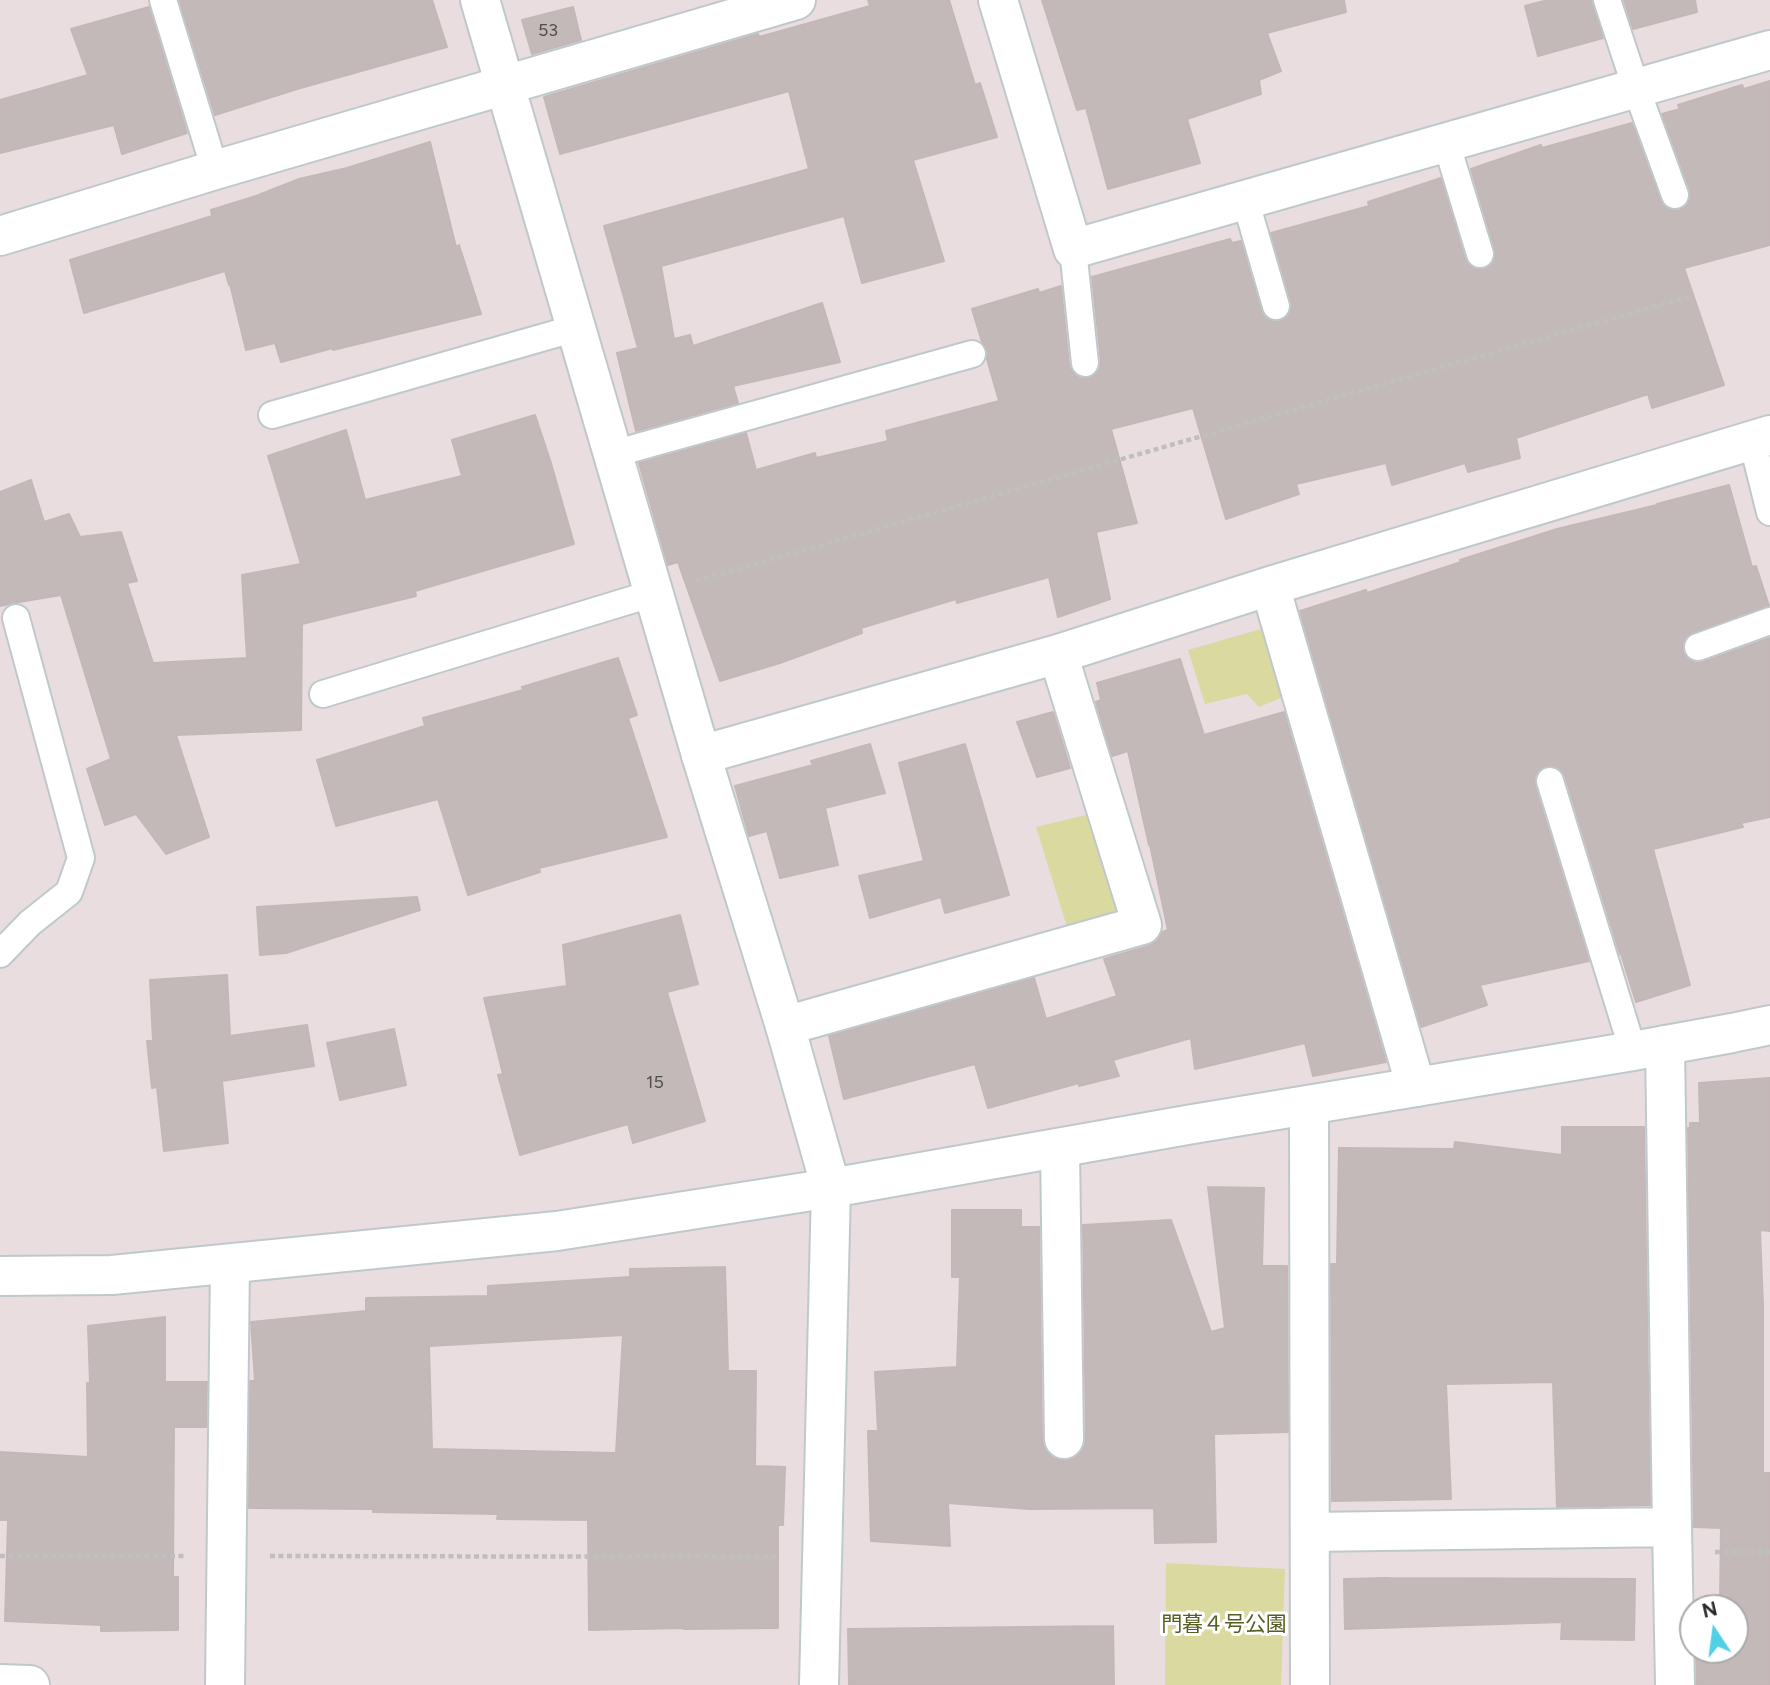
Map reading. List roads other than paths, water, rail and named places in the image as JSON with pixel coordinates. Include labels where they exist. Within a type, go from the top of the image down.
[{"type":"street","points":[[480,0],[831,1188],[819,1685]]},
{"type":"street","points":[[0,236],[215,170],[796,0]]},
{"type":"street","points":[[998,0],[1073,249],[1770,50]]},
{"type":"street","points":[[701,755],[1058,654],[1270,586],[1761,438]]},
{"type":"street","points":[[1270,586],[1416,1087]]},
{"type":"street","points":[[785,1026],[1142,925],[1058,654]]},
{"type":"street","points":[[0,1276],[112,1275],[556,1231],[831,1188],[1770,1025]]},
{"type":"street","points":[[1649,1048],[1672,1540],[1675,1685]]},
{"type":"street","points":[[1310,1105],[1310,1685]]},
{"type":"street","points":[[1060,1148],[1064,1439]]},
{"type":"street","points":[[225,1685],[230,1264]]},
{"type":"street","points":[[1310,1532],[1672,1540]]},
{"type":"street","points":[[0,1684],[30,1685]]},
{"type":"lane","points":[[163,0],[215,170]]},
{"type":"lane","points":[[1607,0],[1675,195]]},
{"type":"lane","points":[[1446,142],[1480,254]]},
{"type":"lane","points":[[1245,199],[1276,306]]},
{"type":"lane","points":[[1073,249],[1085,363]]},
{"type":"lane","points":[[272,415],[576,328]]},
{"type":"lane","points":[[613,454],[972,354]]},
{"type":"lane","points":[[1761,438],[1770,512]]},
{"type":"lane","points":[[323,694],[654,593]]},
{"type":"lane","points":[[0,954],[30,923],[69,892],[81,858],[16,618]]},
{"type":"lane","points":[[1698,647],[1770,621]]},
{"type":"lane","points":[[1550,781],[1649,1048]]},
{"type":"park label","name":"門暮４号公園","points":[[1224,1625]]}]
